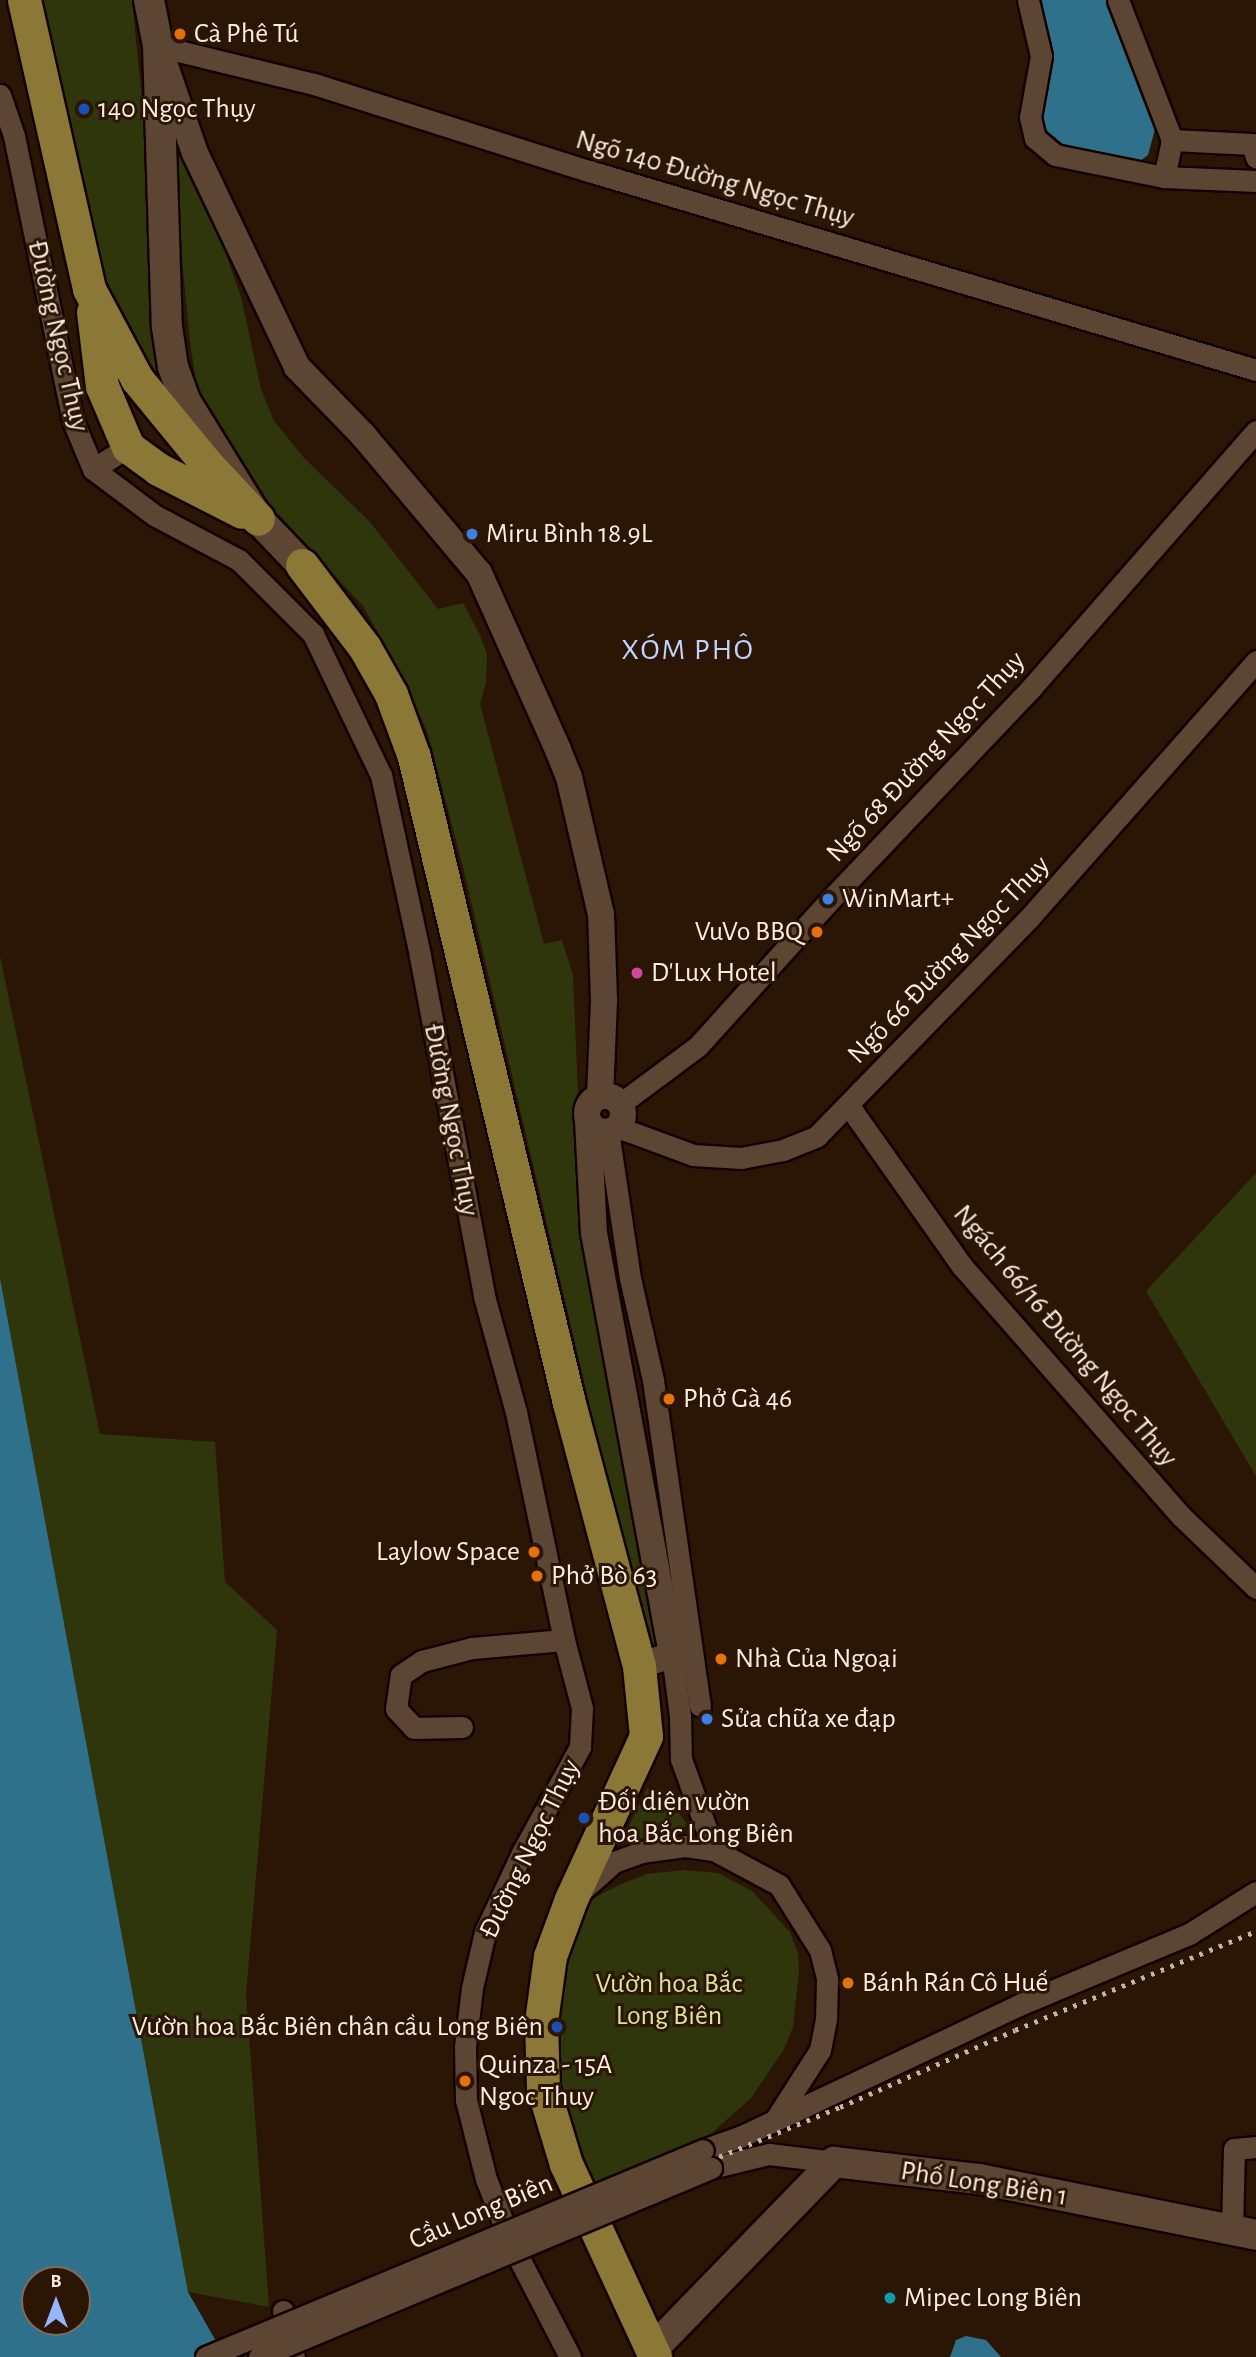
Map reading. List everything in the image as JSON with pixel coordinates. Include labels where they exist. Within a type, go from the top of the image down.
[{"type":"main road","name":"Đường Ngọc Thụy","points":[[24,0],[89,289],[103,386],[128,447],[192,489],[258,519]]},
{"type":"main road","points":[[149,0],[158,46],[167,327],[173,367],[186,402],[258,519]]},
{"type":"main road","name":"Đường Ngọc Thụy","points":[[89,289],[137,379],[204,461],[302,565],[365,648],[391,694],[414,757],[569,1403],[639,1666],[646,1736],[571,1899],[550,1956],[541,2022],[544,2088],[566,2164],[654,2354]]},
{"type":"main road","points":[[654,2354],[834,2162]]},
{"type":"main road","name":"Phố Long Biên 1","points":[[834,2162],[979,2179],[1244,2233]]},
{"type":"street","points":[[159,0],[158,46],[195,153],[297,366],[363,435],[479,573],[569,777],[601,914],[607,1116],[629,1278],[653,1380],[701,1706]]},
{"type":"street","points":[[1028,0],[1041,56],[1030,117],[1035,138],[1055,155],[1164,177],[1256,181]]},
{"type":"street","points":[[1118,0],[1172,140],[1164,177]]},
{"type":"street","name":"Ngõ 140 Đường Ngọc Thụy","points":[[158,46],[314,84],[577,168],[1256,370]]},
{"type":"street","name":"Đường Ngọc Thụy","points":[[0,95],[14,136],[73,421],[93,469],[154,516],[239,560],[313,634],[381,775],[420,956],[484,1296],[516,1412],[564,1640],[582,1709],[580,1747],[522,1853],[485,1932],[472,1988],[465,2047],[466,2100],[486,2179],[512,2245],[570,2357]]},
{"type":"street","points":[[1172,140],[1254,150]]},
{"type":"street","name":"Ngõ 68 Đường Ngọc Thụy","points":[[607,1116],[698,1046],[829,901],[1032,687],[1256,431]]},
{"type":"street","points":[[93,469],[128,447]]},
{"type":"street","name":"Ngõ 66 Đường Ngọc Thụy","points":[[607,1116],[693,1155],[741,1158],[783,1150],[817,1136],[1029,918],[1256,661]]},
{"type":"street","name":"Ngách 66/16 Đường Ngọc Thụy","points":[[849,1105],[970,1275],[1181,1516],[1256,1588]]},
{"type":"street","points":[[607,1116],[594,1233],[672,1656],[680,1716],[681,1759],[714,1850]]},
{"type":"street","points":[[463,1727],[414,1728],[396,1709],[401,1675],[422,1661],[472,1648],[564,1640]]},
{"type":"street","points":[[639,1666],[672,1656]]},
{"type":"street","points":[[646,1736],[681,1759]]},
{"type":"street","name":"Đường Ngọc Thụy","points":[[571,1899],[614,1863],[641,1852],[685,1846],[714,1850],[779,1885],[820,1950],[827,1979],[827,2019],[820,2050],[776,2118]]},
{"type":"street","name":"Cầu Long Biên","points":[[259,2357],[707,2159],[776,2118],[1019,2005],[1189,1934],[1256,1892]]},
{"type":"street","points":[[1244,2233],[1234,2149],[1256,2147]]},
{"type":"street","name":"Phố Long Biên 1","points":[[707,2159],[769,2154],[834,2162]]},
{"type":"street","name":"Cầu Long Biên","points":[[206,2357],[707,2159]]},
{"type":"street","points":[[283,2311],[294,2357]]},
{"type":"green space","points":[[37,0],[132,0],[173,409],[106,294],[63,93]]},
{"type":"green space","points":[[174,133],[199,177],[241,297],[261,389],[274,421],[304,458],[370,522],[438,609],[463,603],[487,655],[486,683],[480,704],[544,944],[562,940],[573,976],[581,1165],[658,1638],[656,1645],[649,1645],[642,1627],[463,867],[428,734],[402,675],[363,606],[245,480],[200,408],[190,342],[171,144]]},
{"type":"green space","points":[[0,956],[100,1434],[215,1442],[225,1582],[277,1630],[246,1994],[269,2307],[188,2292],[0,1278]]},
{"type":"green space","points":[[1256,1173],[1256,1476],[1146,1291]]},
{"type":"green space","points":[[647,1789],[662,1789],[686,1823],[682,1834],[627,1843],[624,1836]]},
{"type":"green space","name":"Vườn hoa Bắc Long Biên","points":[[684,1870],[718,1873],[752,1891],[790,1932],[798,1953],[799,1971],[793,2027],[784,2049],[751,2098],[704,2140],[585,2187],[543,2088],[566,1927],[586,1902],[619,1885],[647,1874]]},
{"type":"water","points":[[1037,0],[1107,0],[1155,129],[1148,155],[1136,164],[1076,151],[1047,137],[1040,121],[1052,44]]},
{"type":"water","points":[[0,1278],[188,2292],[225,2357],[0,2357]]},
{"type":"water","points":[[966,2336],[986,2340],[1001,2357],[950,2357],[956,2340]]},
{"type":"railway","points":[[234,2357],[840,2107],[1015,2030],[1256,1931]]},
{"type":"place","name":"Cà Phê Tú","points":[[180,34]]},
{"type":"place","name":"140 Ngọc Thụy","points":[[84,109]]},
{"type":"place","name":"Miru Bình 18.9L","points":[[472,534]]},
{"type":"place","name":"WinMart+","points":[[828,899]]},
{"type":"place","name":"VuVo BBQ","points":[[817,932]]},
{"type":"place","name":"D'Lux Hotel","points":[[637,973]]},
{"type":"place","name":"Phở Gà 46","points":[[669,1399]]},
{"type":"place","name":"Laylow Space","points":[[534,1552]]},
{"type":"place","name":"Phở Bò 63","points":[[537,1576]]},
{"type":"place","name":"Nhà Của Ngoại","points":[[721,1659]]},
{"type":"place","name":"Sửa chữa xe đạp","points":[[707,1719]]},
{"type":"place","name":"Đối diện vườn hoa Bắc Long Biên","points":[[584,1818]]},
{"type":"place","name":"Bánh Rán Cô Huế","points":[[848,1983]]},
{"type":"place","name":"Vườn hoa Bắc Biên chân cầu Long Biên","points":[[557,2027]]},
{"type":"place","name":"Quinza - 15A Ngoc Thuy","points":[[465,2081]]},
{"type":"place","name":"Mipec Long Biên","points":[[890,2298]]},
{"type":"district","name":"XÓM PHÔ","points":[[688,650]]}]
